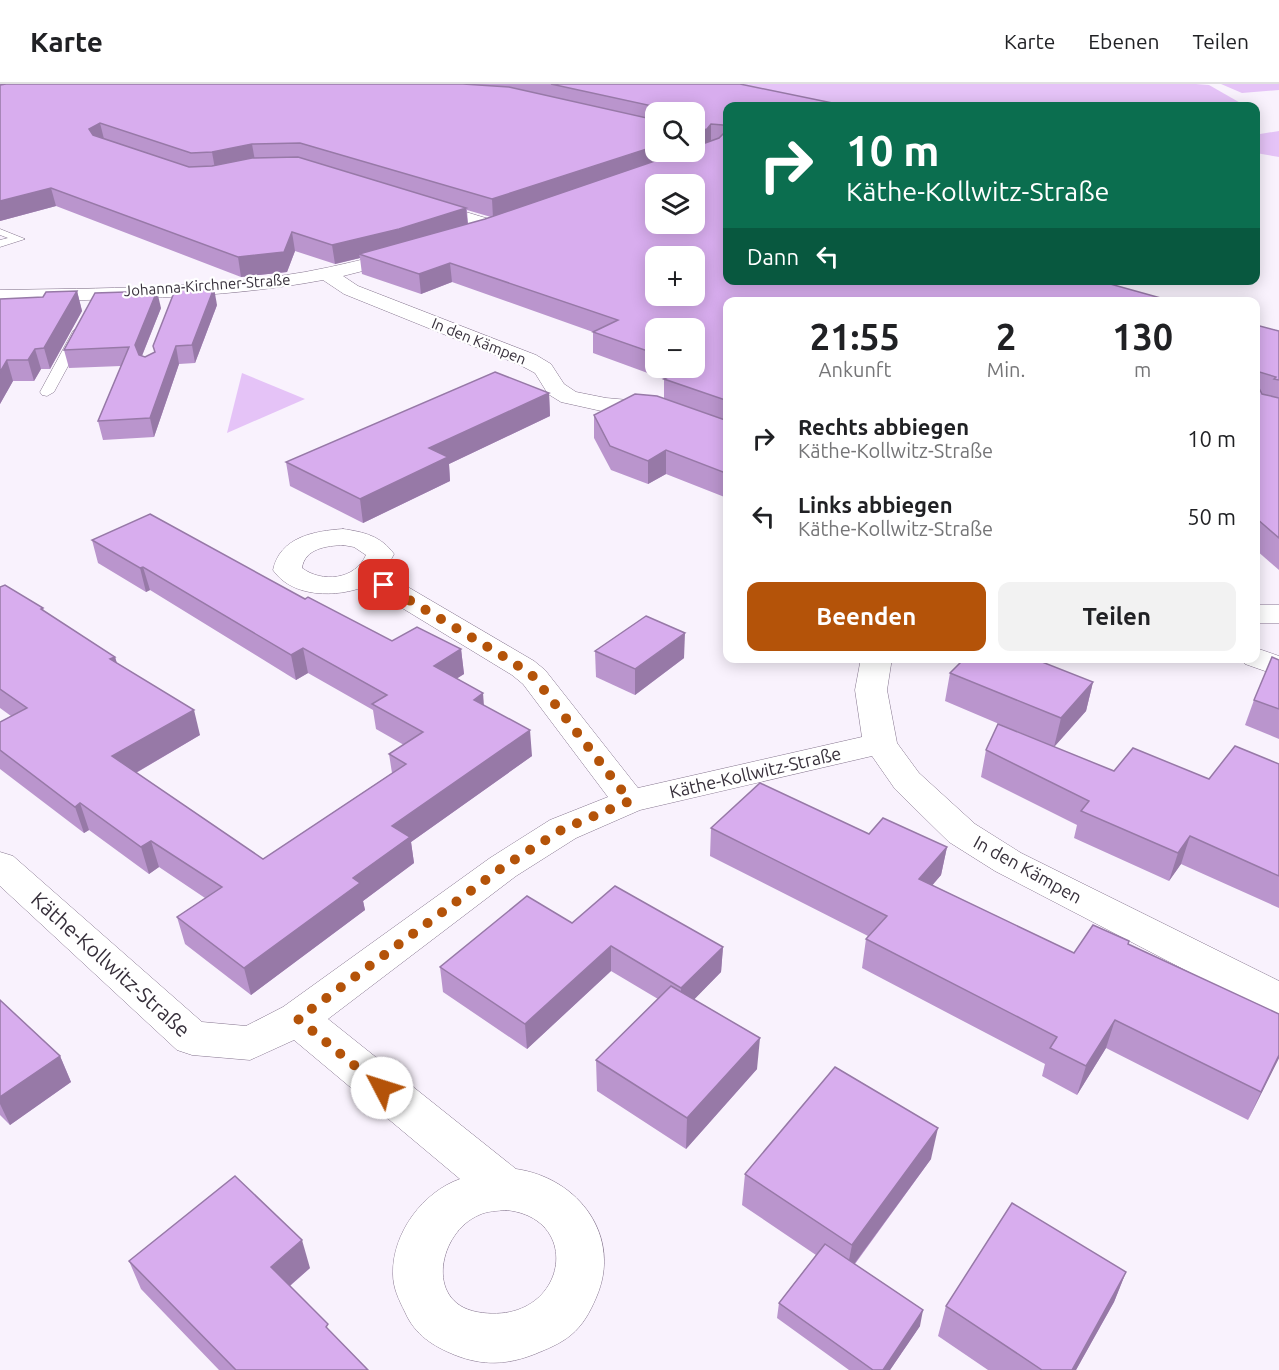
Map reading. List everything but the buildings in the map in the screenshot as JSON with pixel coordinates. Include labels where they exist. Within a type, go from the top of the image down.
[{"type":"street","points":[[407,199],[501,224],[466,236]]},
{"type":"street","name":"Johanna-Kirchner-Straße","points":[[0,296],[97,298],[174,295],[327,274],[417,251]]},
{"type":"street","name":"In den Kämpen","points":[[327,274],[351,290],[528,360],[543,369],[556,389],[569,397],[606,405],[644,406],[662,410],[723,434]]},
{"type":"street","points":[[367,575],[528,673],[630,801]]},
{"type":"street","points":[[1260,614],[1279,614]]},
{"type":"street","points":[[1260,659],[1279,667]]},
{"type":"street","name":"In den Kämpen","points":[[876,663],[871,690],[880,744],[907,781],[962,833],[1008,862],[1279,1000]]},
{"type":"street","name":"Käthe-Kollwitz-Straße","points":[[0,864],[192,1038],[250,1043],[298,1019],[503,867],[563,829],[630,801],[880,744]]},
{"type":"street","points":[[298,1019],[506,1189]]},
{"type":"lane","points":[[47,392],[84,323]]},
{"type":"shaded area","points":[[698,84],[1196,84],[1209,85],[1239,102],[783,102]]},
{"type":"shaded area","points":[[1221,84],[1279,84],[1279,90],[1242,93]]},
{"type":"shaded area","points":[[1279,131],[1279,157],[1260,154],[1260,134]]},
{"type":"shaded area","points":[[242,373],[305,399],[227,433]]},
{"type":"route","points":[[382,1088],[298,1019],[503,867],[563,829],[630,801],[534,677],[523,668],[384,585]]}]
